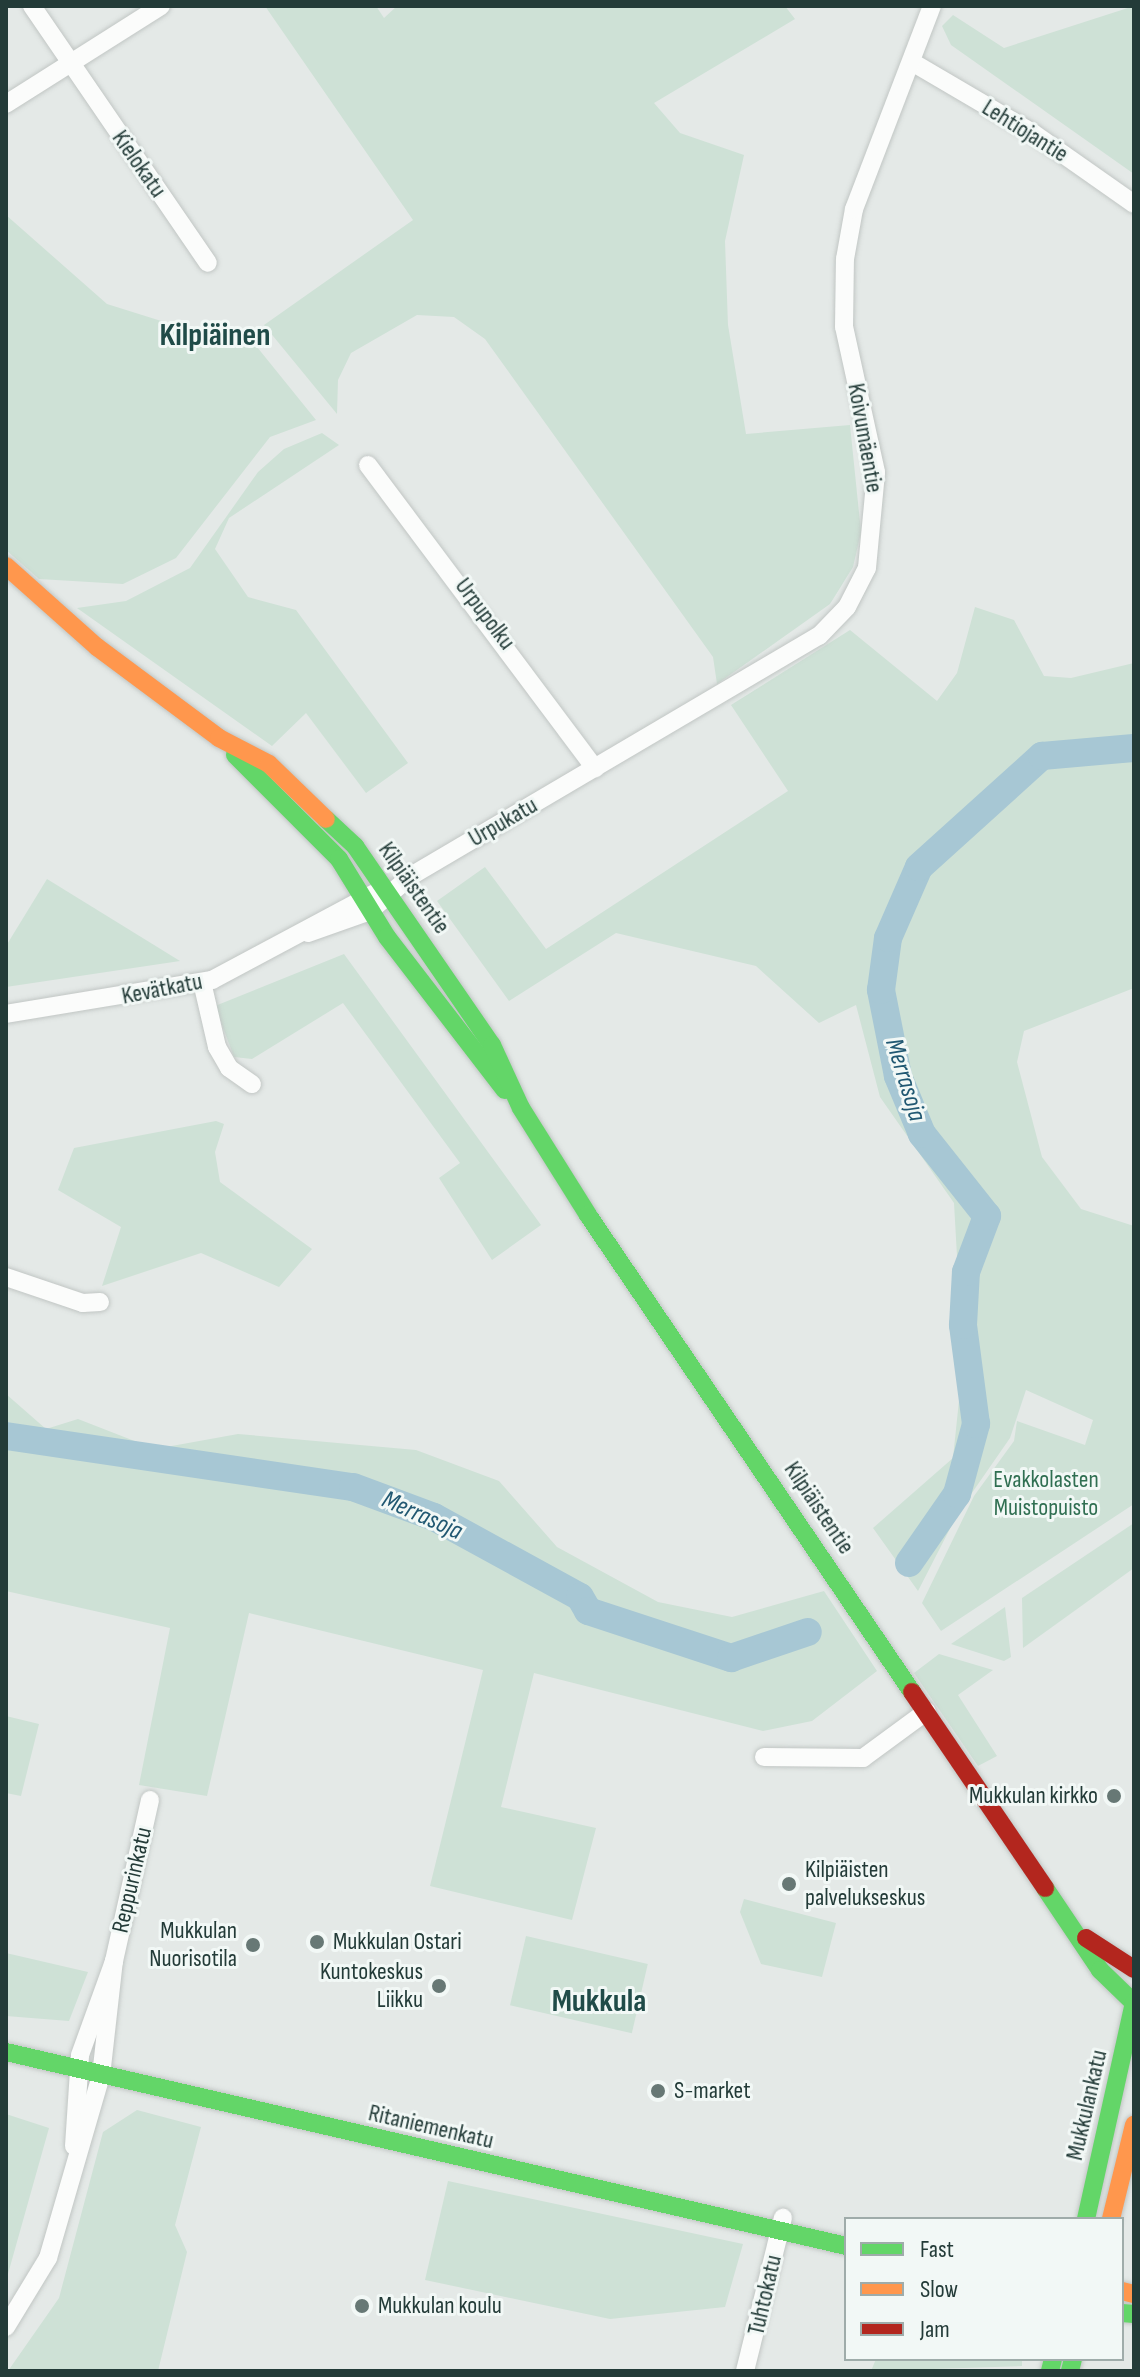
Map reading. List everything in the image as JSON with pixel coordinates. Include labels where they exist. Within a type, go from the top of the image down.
[{"type":"street","name":"Kielokatu","points":[[32,6],[208,263]]},
{"type":"street","points":[[6,104],[161,6]]},
{"type":"street","name":"Koivumäentie","points":[[618,755],[819,636],[847,607],[867,568],[876,472],[840,294],[854,209],[932,6]]},
{"type":"street","name":"Lehtiojantie","points":[[912,62],[1033,133],[1134,204]]},
{"type":"street","name":"Urpupolku","points":[[368,465],[595,768]]},
{"type":"street","name":"Kilpiäistentie","points":[[6,566],[97,647]]},
{"type":"street","name":"Kilpiäistentie","points":[[6,590],[97,647],[219,738],[301,816],[474,1055],[521,1108],[1080,1934],[1116,1994],[1134,2002]]},
{"type":"street","name":"Kilpiäistentie","points":[[219,738],[269,764],[311,799],[389,891],[492,1045],[521,1108]]},
{"type":"street","name":"Urpukatu","points":[[389,891],[618,755]]},
{"type":"street","name":"Kevätkatu","points":[[6,1014],[202,982],[389,891]]},
{"type":"street","points":[[202,982],[217,1047],[229,1068],[252,1084]]},
{"type":"street","points":[[6,1277],[83,1303],[100,1302]]},
{"type":"street","points":[[764,1757],[863,1758],[927,1711]]},
{"type":"street","name":"Reppurinkatu","points":[[74,2150],[79,2063],[114,1961],[150,1800]]},
{"type":"street","name":"Kilpiäistentie","points":[[1080,1934],[1134,1969]]},
{"type":"street","name":"Reppurinkatu","points":[[74,2150],[103,2068],[114,1961]]},
{"type":"street","name":"Mukkulankatu","points":[[1086,2217],[1134,2002]]},
{"type":"street","name":"Ritaniemenkatu","points":[[6,2042],[79,2063]]},
{"type":"street","name":"Ritaniemenkatu","points":[[6,2052],[103,2068],[781,2224],[844,2245]]},
{"type":"street","name":"Mukkulankatu","points":[[1111,2217],[1134,2125]]},
{"type":"street","points":[[6,2327],[48,2258],[74,2150]]},
{"type":"street","name":"Ritaniemenkatu","points":[[781,2224],[844,2232]]},
{"type":"street","name":"Tuhtokatu","points":[[745,2371],[781,2224]]},
{"type":"green space","points":[[265,6],[376,6],[384,18],[397,6],[785,6],[795,19],[654,103],[680,133],[744,155],[725,241],[728,325],[746,434],[850,425],[861,532],[853,567],[830,604],[717,684],[713,657],[485,339],[454,317],[417,315],[351,353],[338,380],[337,414],[264,325],[413,220]]},
{"type":"green space","points":[[1134,6],[1134,174],[951,45],[942,26],[953,15],[1004,48]]},
{"type":"green space","points":[[6,215],[107,304],[225,341],[244,331],[316,420],[270,437],[176,558],[123,584],[39,579],[6,550]]},
{"type":"green space","points":[[322,433],[339,445],[229,518],[215,549],[248,597],[296,610],[408,763],[366,793],[306,713],[272,746],[77,608],[126,601],[190,568],[258,472],[284,449]]},
{"type":"green space","name":"Evakkolasten Muistopuisto","points":[[975,607],[1014,620],[1044,676],[1071,678],[1134,663],[1134,988],[1024,1031],[1017,1062],[1042,1157],[1081,1209],[1134,1226],[1134,1504],[941,1631],[922,1603],[974,1496],[1014,1441],[1017,1421],[1085,1445],[1093,1420],[1026,1390],[1010,1438],[958,1513],[918,1591],[873,1528],[953,1458],[963,1362],[954,1203],[880,1097],[856,1005],[819,1023],[756,966],[616,933],[509,1001],[437,901],[485,867],[546,949],[788,791],[731,705],[850,630],[937,701],[957,673]]},
{"type":"green space","points":[[47,879],[180,961],[6,987],[6,946]]},
{"type":"green space","points":[[344,954],[541,1225],[492,1260],[439,1178],[460,1163],[343,1003],[252,1059],[234,1057],[215,1006]]},
{"type":"green space","points":[[216,1121],[224,1124],[215,1152],[220,1182],[312,1249],[279,1287],[201,1253],[102,1286],[121,1227],[58,1190],[74,1148]]},
{"type":"green space","points":[[6,1394],[46,1429],[78,1419],[155,1449],[238,1434],[416,1450],[499,1481],[557,1547],[658,1602],[732,1617],[824,1591],[877,1671],[812,1721],[763,1731],[534,1673],[501,1807],[596,1828],[572,1920],[430,1886],[483,1670],[249,1613],[207,1796],[139,1785],[170,1628],[6,1591]]},
{"type":"green space","points":[[1134,1523],[1134,1568],[1023,1648],[1022,1598]]},
{"type":"green space","points":[[1005,1607],[1011,1657],[1004,1661],[951,1644]]},
{"type":"green space","points":[[939,1654],[993,1670],[958,1695],[997,1756],[978,1766],[914,1673]]},
{"type":"green space","points":[[6,1716],[39,1724],[21,1796],[6,1793]]},
{"type":"green space","points":[[744,1899],[836,1923],[822,1977],[761,1964],[740,1912]]},
{"type":"green space","points":[[526,1936],[648,1964],[632,2033],[510,2005]]},
{"type":"green space","points":[[6,1953],[88,1972],[69,2021],[6,2016]]},
{"type":"green space","points":[[137,2110],[201,2127],[175,2225],[187,2252],[158,2371],[8,2371],[59,2298],[103,2132]]},
{"type":"green space","points":[[6,2114],[49,2128],[6,2281]]},
{"type":"green space","points":[[448,2181],[743,2244],[725,2307],[610,2319],[425,2280]]},
{"type":"green space","points":[[875,2361],[1022,2361],[1022,2366],[871,2371]]},
{"type":"waterway","name":"Merrasoja","points":[[909,1563],[957,1494],[976,1424],[963,1325],[966,1272],[987,1216],[922,1134],[898,1076],[881,990],[888,938],[919,867],[1042,756],[1134,748]]},
{"type":"waterway","name":"Merrasoja","points":[[6,1436],[353,1487],[434,1517],[580,1597],[588,1611],[731,1658],[808,1632]]},
{"type":"traffic: fast","points":[[235,755],[339,859],[387,937],[505,1090]]},
{"type":"traffic: fast","points":[[326,819],[355,846],[492,1045],[521,1108],[588,1215],[912,1692]]},
{"type":"traffic: fast","points":[[1045,1888],[1100,1970],[1134,2003]]},
{"type":"traffic: fast","points":[[1086,2217],[1134,2002]]},
{"type":"traffic: fast","points":[[6,2052],[844,2246]]},
{"type":"traffic: fast","points":[[1124,2313],[1134,2314]]},
{"type":"traffic: fast","points":[[1050,2371],[1052,2361]]},
{"type":"traffic: fast","points":[[1070,2371],[1072,2361]]},
{"type":"traffic: slow","points":[[6,566],[97,647],[219,738],[269,764],[326,819]]},
{"type":"traffic: slow","points":[[1111,2217],[1134,2125]]},
{"type":"traffic: slow","points":[[1124,2292],[1134,2294]]},
{"type":"traffic: jam","points":[[912,1692],[1045,1888]]},
{"type":"traffic: jam","points":[[1086,1938],[1134,1969]]},
{"type":"place","name":"Mukkulan kirkko","points":[[1114,1796]]},
{"type":"place","name":"Kilpiäisten palvelukseskus","points":[[789,1884]]},
{"type":"place","name":"Mukkulan Ostari","points":[[317,1942]]},
{"type":"place","name":"Mukkulan Nuorisotila","points":[[253,1945]]},
{"type":"place","name":"Kuntokeskus Liikku","points":[[439,1986]]},
{"type":"place","name":"S-market","points":[[658,2091]]},
{"type":"place","name":"Mukkulan koulu","points":[[362,2306]]},
{"type":"district","name":"Kilpiäinen","points":[[215,336]]},
{"type":"district","name":"Mukkula","points":[[599,2002]]}]
